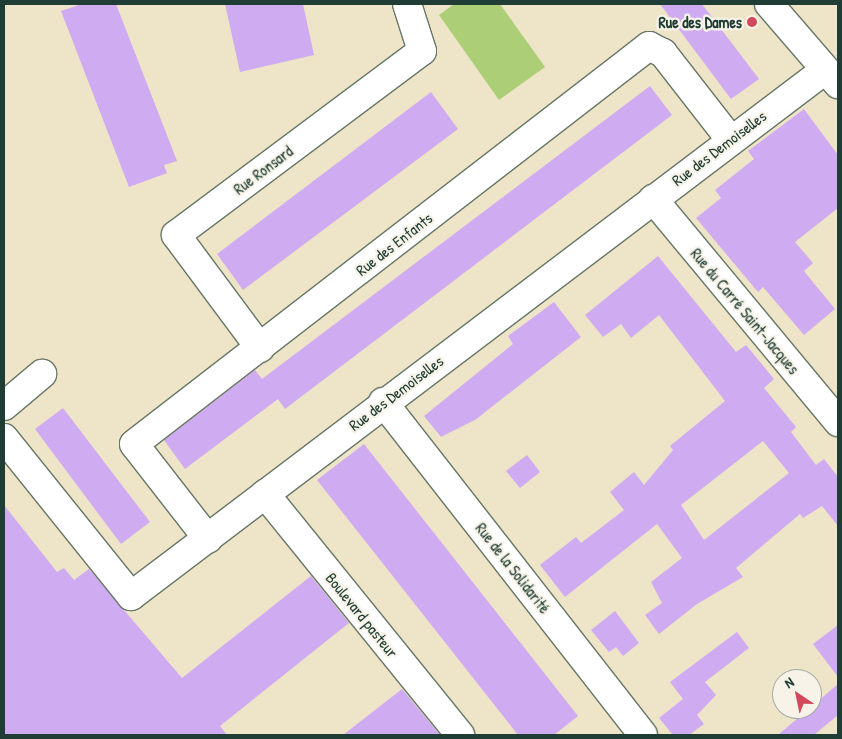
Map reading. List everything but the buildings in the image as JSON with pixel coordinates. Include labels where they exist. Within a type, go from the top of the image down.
[{"type":"street","name":"Rue Ronsard","points":[[260,348],[176,235],[422,51],[407,4]]},
{"type":"street","points":[[768,4],[831,77]]},
{"type":"street","name":"Rue des Enfants","points":[[208,539],[134,444],[649,46],[663,54],[730,139]]},
{"type":"street","name":"Rue des Demoiselles","points":[[4,438],[131,596],[730,139],[831,77]]},
{"type":"street","name":"Rue du Carré Saint-Jacques","points":[[653,199],[838,422]]},
{"type":"street","points":[[4,406],[42,374]]},
{"type":"street","name":"Rue de la Solidarité","points":[[383,402],[643,735]]},
{"type":"street","name":"Boulevard pasteur","points":[[265,494],[460,735]]},
{"type":"green space","points":[[454,4],[500,4],[545,67],[499,100],[439,15]]},
{"type":"place","name":"Rue des Dames","points":[[752,22]]}]
